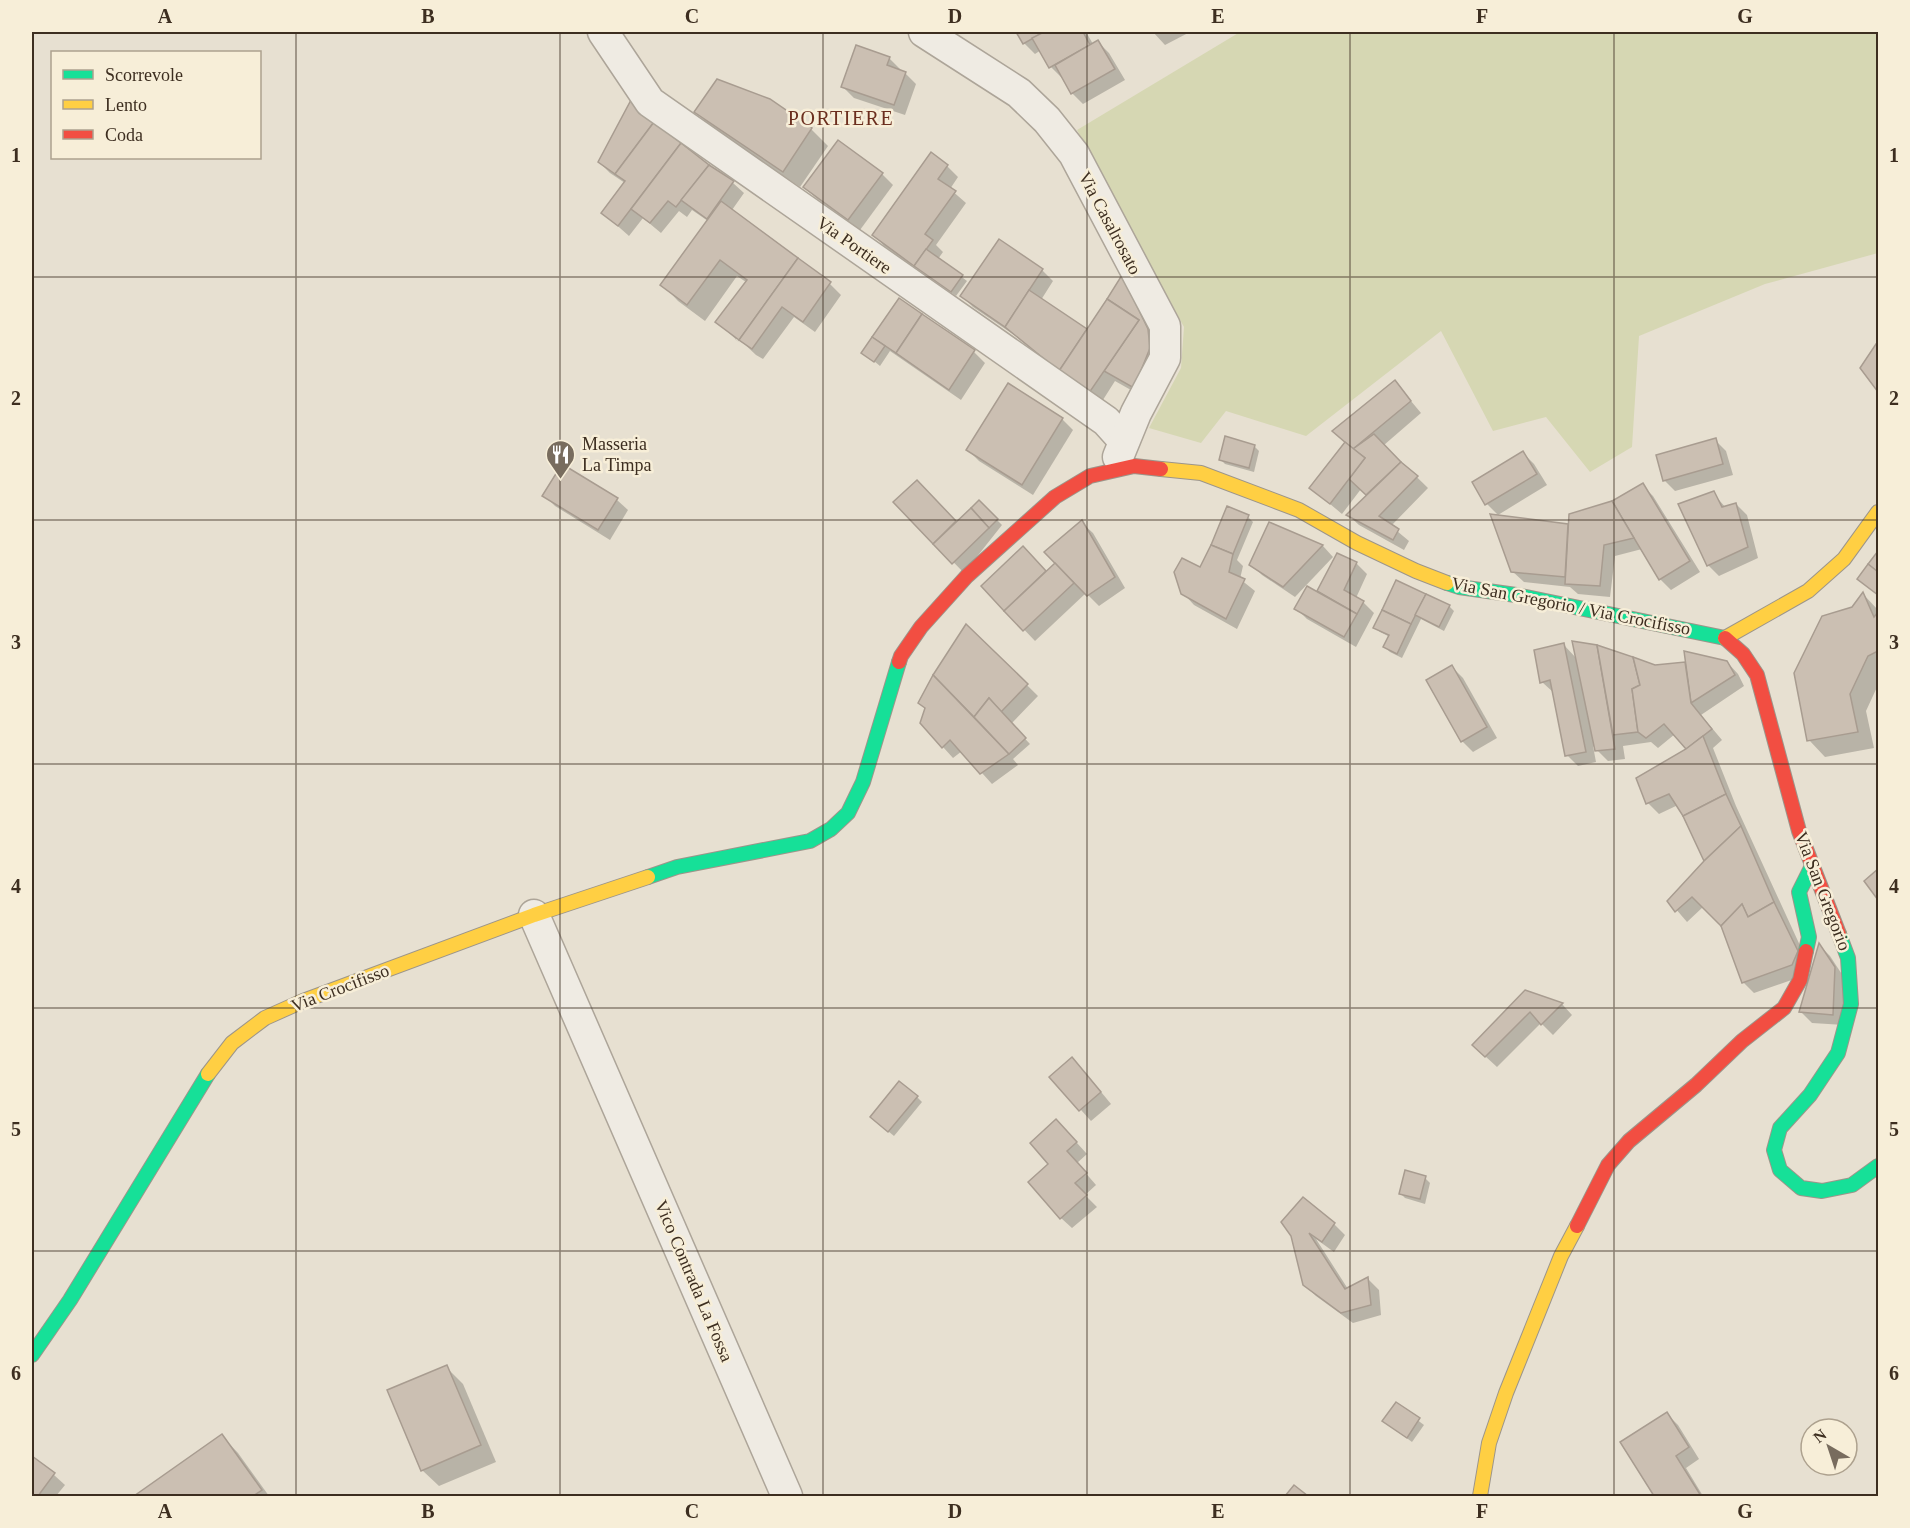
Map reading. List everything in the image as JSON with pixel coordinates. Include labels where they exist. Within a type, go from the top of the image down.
[{"type":"street","name":"Via Portiere","points":[[603,32],[650,102],[1106,421],[1124,441]]},
{"type":"street","name":"Via Casalrosato","points":[[924,32],[1019,93],[1047,120],[1074,154],[1165,326],[1165,358],[1136,413],[1112,471]]},
{"type":"street","name":"Via San Gregorio / Via Crocifisso","points":[[810,841],[831,829],[848,813],[863,782],[901,656],[921,627],[967,576],[1055,497],[1090,476],[1134,466],[1201,473],[1299,510],[1357,543],[1416,571],[1459,586],[1516,595],[1725,638]]},
{"type":"street","points":[[1725,638],[1808,591],[1844,559],[1878,512]]},
{"type":"street","name":"Via San Gregorio","points":[[1725,638],[1743,654],[1757,675],[1799,831],[1848,958],[1851,1004],[1838,1053],[1810,1095],[1780,1128],[1774,1150],[1780,1170],[1801,1188],[1822,1191],[1852,1185],[1878,1166]]},
{"type":"street","name":"Via Crocifisso","points":[[32,1355],[70,1300],[203,1081],[232,1042],[265,1018],[303,1001],[534,915],[677,867],[810,841]]},
{"type":"street","points":[[1480,1497],[1489,1443],[1506,1393],[1561,1256],[1608,1165],[1629,1141],[1696,1085],[1742,1041],[1784,1008],[1800,980],[1809,937],[1799,892],[1812,866]]},
{"type":"street","name":"Vico Contrada La Fossa","points":[[534,915],[602,1066],[787,1497]]},
{"type":"green space","points":[[1240,32],[1878,32],[1878,253],[1765,284],[1639,336],[1632,447],[1590,472],[1546,417],[1493,431],[1441,331],[1306,436],[1226,411],[1201,443],[1149,428],[1181,368],[1184,327],[1077,130]]},
{"type":"building","points":[[1016,32],[1044,32],[1023,44]]},
{"type":"building","points":[[1044,32],[1083,32],[1090,45],[1049,68],[1032,38]]},
{"type":"building","points":[[1098,40],[1115,69],[1071,94],[1055,65]]},
{"type":"building","points":[[856,45],[890,57],[887,65],[906,72],[894,105],[841,87]]},
{"type":"building","points":[[717,79],[770,99],[812,128],[783,172],[694,112]]},
{"type":"building","points":[[631,100],[654,122],[615,174],[598,162]]},
{"type":"building","points":[[654,122],[681,143],[618,226],[601,213],[625,181],[615,174]]},
{"type":"building","points":[[838,140],[883,173],[848,220],[803,187]]},
{"type":"building","points":[[681,143],[709,165],[676,207],[668,201],[650,223],[631,209]]},
{"type":"building","points":[[931,152],[948,165],[938,179],[956,191],[925,234],[933,240],[914,266],[872,235]]},
{"type":"building","points":[[709,165],[734,181],[707,219],[681,200]]},
{"type":"building","points":[[721,201],[798,258],[739,340],[715,322],[747,280],[720,260],[687,305],[660,285]]},
{"type":"building","points":[[999,239],[1043,269],[1005,327],[960,296]]},
{"type":"building","points":[[926,249],[963,275],[951,292],[914,266]]},
{"type":"building","points":[[798,258],[831,282],[803,322],[782,307],[752,349],[739,340]]},
{"type":"building","points":[[1122,275],[1148,329],[1150,348],[1134,388],[1104,371],[1139,320],[1107,299]]},
{"type":"building","points":[[1029,290],[1087,329],[1059,371],[1005,327]]},
{"type":"building","points":[[899,298],[922,314],[896,353],[872,337]]},
{"type":"building","points":[[1107,299],[1139,320],[1089,393],[1059,371]]},
{"type":"building","points":[[922,314],[975,350],[949,390],[896,353]]},
{"type":"building","points":[[872,337],[885,346],[874,362],[861,353]]},
{"type":"building","points":[[1876,344],[1878,345],[1878,392],[1860,368]]},
{"type":"building","points":[[1395,380],[1411,401],[1353,449],[1332,431]]},
{"type":"building","points":[[1008,383],[1063,418],[1022,485],[966,450]]},
{"type":"building","points":[[1374,434],[1401,462],[1366,495],[1349,479],[1365,458],[1353,449]]},
{"type":"building","points":[[1225,436],[1255,445],[1249,468],[1219,460]]},
{"type":"building","points":[[1716,438],[1723,464],[1663,481],[1656,455]]},
{"type":"building","points":[[1345,442],[1365,458],[1330,504],[1309,488]]},
{"type":"building","points":[[1523,451],[1537,474],[1485,505],[1472,482]]},
{"type":"building","points":[[1401,462],[1418,476],[1379,516],[1399,529],[1393,540],[1346,515]]},
{"type":"building","points":[[562,464],[618,498],[598,530],[542,496]]},
{"type":"building","points":[[917,480],[956,521],[933,544],[893,502]]},
{"type":"building","points":[[1643,483],[1690,561],[1659,580],[1612,501]]},
{"type":"building","points":[[1714,491],[1722,507],[1736,503],[1748,547],[1707,566],[1678,504]]},
{"type":"building","points":[[979,500],[998,519],[989,528],[971,508]]},
{"type":"building","points":[[1612,501],[1634,538],[1604,545],[1600,586],[1565,584],[1569,514]]},
{"type":"building","points":[[1227,506],[1249,515],[1233,554],[1211,545]]},
{"type":"building","points":[[971,508],[989,528],[952,564],[933,544]]},
{"type":"building","points":[[1490,514],[1568,524],[1565,577],[1511,572]]},
{"type":"building","points":[[1082,520],[1115,577],[1087,596],[1044,552]]},
{"type":"building","points":[[1269,522],[1323,545],[1283,587],[1249,565]]},
{"type":"building","points":[[1211,545],[1233,554],[1229,572],[1245,579],[1226,619],[1181,594],[1174,572],[1182,558],[1200,567]]},
{"type":"building","points":[[1023,546],[1046,571],[1004,611],[981,586]]},
{"type":"building","points":[[1878,551],[1878,572],[1868,564]]},
{"type":"building","points":[[1337,553],[1357,562],[1344,590],[1364,601],[1357,614],[1317,591]]},
{"type":"building","points":[[1055,563],[1074,583],[1023,631],[1004,611]]},
{"type":"building","points":[[1868,564],[1878,572],[1878,595],[1857,579]]},
{"type":"building","points":[[1396,580],[1426,594],[1411,624],[1382,610]]},
{"type":"building","points":[[1307,586],[1357,614],[1344,637],[1294,609]]},
{"type":"building","points":[[1863,592],[1874,617],[1878,612],[1878,651],[1868,656],[1850,694],[1858,732],[1807,741],[1794,673],[1822,616],[1852,607]]},
{"type":"building","points":[[1426,594],[1450,605],[1439,627],[1415,615]]},
{"type":"building","points":[[1382,610],[1411,624],[1397,654],[1383,647],[1389,635],[1373,628]]},
{"type":"building","points":[[966,624],[1028,684],[1001,712],[989,698],[974,717],[933,675]]},
{"type":"building","points":[[1572,641],[1597,645],[1615,749],[1595,751]]},
{"type":"building","points":[[1564,643],[1586,752],[1565,756],[1550,680],[1540,683],[1534,650]]},
{"type":"building","points":[[1597,645],[1633,657],[1640,685],[1632,689],[1638,732],[1613,735]]},
{"type":"building","points":[[1684,651],[1727,661],[1735,675],[1691,703]]},
{"type":"building","points":[[1633,657],[1655,665],[1685,662],[1691,703],[1712,729],[1686,749],[1664,724],[1646,738],[1638,732],[1632,689],[1640,685]]},
{"type":"building","points":[[1452,665],[1487,727],[1461,742],[1426,680]]},
{"type":"building","points":[[933,675],[1009,754],[980,774],[950,740],[942,748],[920,723],[925,708],[918,703]]},
{"type":"building","points":[[989,698],[1026,738],[1009,754],[974,717]]},
{"type":"building","points":[[1703,736],[1726,794],[1683,816],[1669,794],[1646,804],[1636,778],[1686,749]]},
{"type":"building","points":[[1726,794],[1741,826],[1704,861],[1683,816]]},
{"type":"building","points":[[1741,826],[1774,902],[1748,917],[1742,904],[1721,926],[1692,897],[1675,912],[1667,901]]},
{"type":"building","points":[[1878,869],[1878,900],[1864,881]]},
{"type":"building","points":[[1774,902],[1798,951],[1792,965],[1742,983],[1721,926],[1742,904],[1748,917]]},
{"type":"building","points":[[1819,943],[1835,967],[1833,1015],[1799,1012]]},
{"type":"building","points":[[1525,990],[1563,1003],[1541,1025],[1530,1012],[1485,1057],[1472,1045]]},
{"type":"building","points":[[1072,1057],[1101,1092],[1079,1111],[1049,1077]]},
{"type":"building","points":[[899,1081],[918,1096],[888,1132],[870,1117]]},
{"type":"building","points":[[1056,1119],[1077,1142],[1067,1151],[1087,1173],[1075,1183],[1087,1195],[1060,1219],[1028,1182],[1048,1164],[1030,1143]]},
{"type":"building","points":[[1405,1170],[1426,1176],[1420,1199],[1399,1194]]},
{"type":"building","points":[[1303,1197],[1335,1223],[1322,1242],[1309,1233],[1345,1289],[1368,1277],[1371,1305],[1341,1313],[1303,1285],[1291,1236],[1281,1222]]},
{"type":"building","points":[[447,1365],[481,1445],[421,1471],[387,1390]]},
{"type":"building","points":[[1396,1402],[1420,1418],[1407,1438],[1382,1421]]},
{"type":"building","points":[[1667,1412],[1689,1447],[1676,1456],[1701,1496],[1654,1496],[1620,1442]]},
{"type":"building","points":[[222,1434],[262,1490],[253,1496],[134,1496]]},
{"type":"building","points":[[32,1456],[55,1473],[38,1496],[32,1496]]},
{"type":"building","points":[[1294,1485],[1308,1496],[1285,1496]]},
{"type":"traffic: fast","points":[[1447,583],[1725,638]]},
{"type":"traffic: fast","points":[[648,877],[677,867],[810,841],[831,829],[848,813],[863,782],[899,662]]},
{"type":"traffic: fast","points":[[1806,951],[1809,937],[1799,892],[1812,866]]},
{"type":"traffic: fast","points":[[1839,934],[1848,958],[1851,1004],[1838,1053],[1810,1095],[1780,1128],[1774,1150],[1780,1170],[1801,1188],[1822,1191],[1852,1185],[1878,1166]]},
{"type":"traffic: fast","points":[[32,1355],[70,1300],[208,1074]]},
{"type":"traffic: slow","points":[[1161,469],[1201,473],[1299,510],[1357,543],[1447,583]]},
{"type":"traffic: slow","points":[[1725,638],[1808,591],[1844,559],[1878,512]]},
{"type":"traffic: slow","points":[[208,1074],[232,1043],[265,1018],[303,1001],[534,915],[648,877]]},
{"type":"traffic: slow","points":[[1480,1496],[1489,1443],[1506,1393],[1561,1256],[1577,1226]]},
{"type":"traffic: jam","points":[[899,662],[921,627],[967,576],[1055,497],[1090,476],[1134,466],[1161,469]]},
{"type":"traffic: jam","points":[[1725,638],[1743,654],[1757,675],[1799,831],[1839,934]]},
{"type":"traffic: jam","points":[[1577,1226],[1608,1165],[1629,1141],[1696,1085],[1742,1041],[1784,1008],[1800,980],[1806,951]]},
{"type":"place","name":"Masseria La Timpa","points":[[561,480]]},
{"type":"district","name":"PORTIERE","points":[[841,118]]}]
